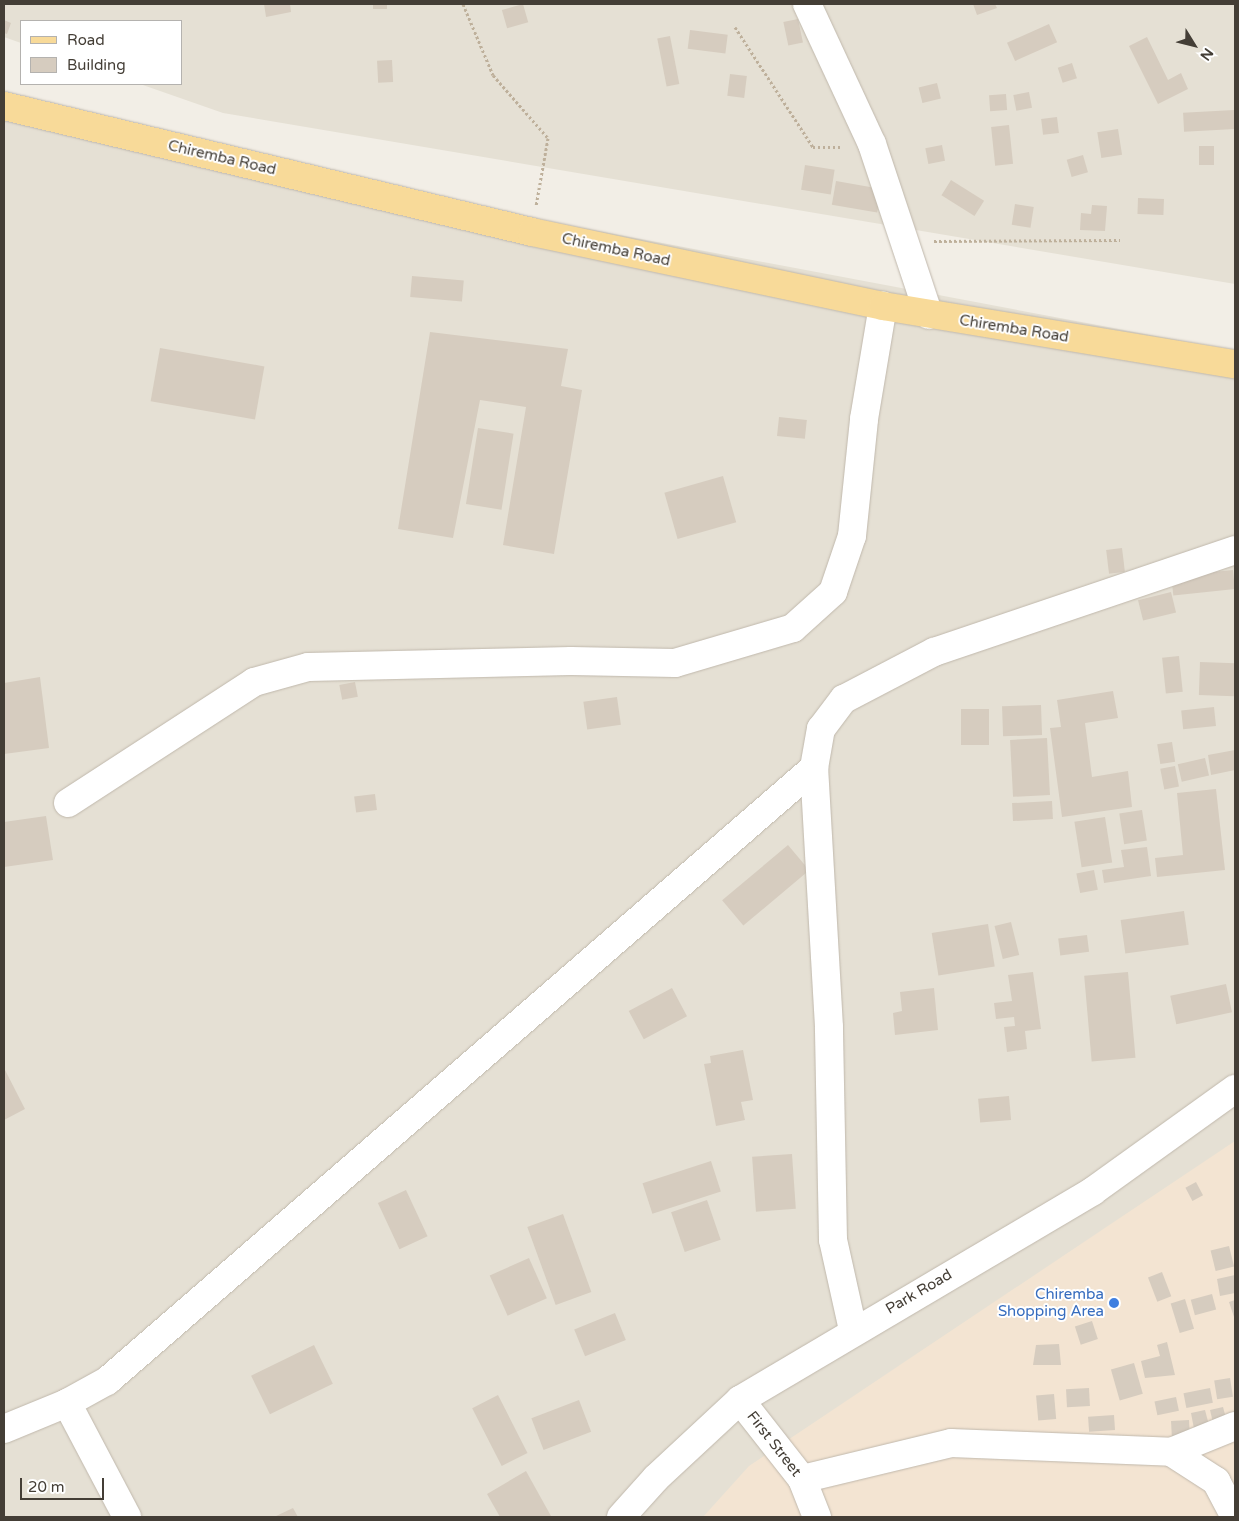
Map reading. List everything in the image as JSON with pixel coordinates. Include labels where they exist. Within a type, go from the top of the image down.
[{"type":"main road","name":"Chiremba Road","points":[[4,106],[532,232],[883,306],[1235,364]]},
{"type":"street","points":[[807,4],[872,144],[906,240],[929,315]]},
{"type":"street","points":[[68,803],[254,682],[308,668],[571,661],[675,663],[793,628],[833,592],[852,536],[864,419],[883,306]]},
{"type":"street","points":[[853,1330],[833,1240],[830,1028],[814,768],[821,729],[831,711],[864,687],[934,652],[1235,550]]},
{"type":"street","points":[[4,1429],[67,1403],[107,1381],[814,768]]},
{"type":"street","name":"Park Road","points":[[621,1517],[656,1478],[740,1400],[853,1330],[1093,1191],[1234,1092]]},
{"type":"street","name":"First Street","points":[[740,1400],[802,1479],[817,1517]]},
{"type":"street","points":[[67,1403],[126,1517]]},
{"type":"street","points":[[802,1479],[951,1443],[1171,1452],[1235,1426]]},
{"type":"street","points":[[1171,1452],[1216,1481],[1235,1517]]},
{"type":"path","points":[[463,4],[493,75],[548,138],[532,232]]},
{"type":"path","points":[[735,27],[813,147],[872,144]]},
{"type":"path","points":[[906,240],[1120,240]]},
{"type":"shaded area","points":[[4,4],[1235,4],[1235,284],[223,113],[143,85],[182,85],[182,20],[20,20],[20,43],[4,37]]},
{"type":"shaded area","points":[[4,119],[1235,351],[1235,1517],[4,1517]]},
{"type":"shaded area","name":"Chiremba Shopping Area","points":[[1235,1141],[1235,1517],[703,1517],[749,1466]]},
{"type":"building","points":[[264,4],[290,4],[291,12],[266,17]]},
{"type":"building","points":[[373,4],[387,4],[387,9],[373,9]]},
{"type":"building","points":[[523,4],[528,22],[507,28],[502,10]]},
{"type":"building","points":[[973,4],[995,4],[997,8],[977,15]]},
{"type":"building","points":[[798,19],[803,42],[788,46],[783,22]]},
{"type":"building","points":[[4,20],[11,23],[7,34],[4,33]]},
{"type":"building","points":[[1049,24],[1057,42],[1015,61],[1007,43]]},
{"type":"building","points":[[690,30],[728,35],[725,53],[688,49]]},
{"type":"building","points":[[670,36],[679,84],[667,87],[657,38]]},
{"type":"building","points":[[1147,37],[1168,80],[1181,73],[1188,89],[1158,104],[1129,46]]},
{"type":"building","points":[[392,60],[393,82],[378,83],[377,61]]},
{"type":"building","points":[[1072,63],[1077,78],[1063,83],[1058,68]]},
{"type":"building","points":[[730,74],[747,76],[744,98],[727,96]]},
{"type":"building","points":[[937,83],[941,99],[922,103],[919,88]]},
{"type":"building","points":[[1029,92],[1032,108],[1016,111],[1013,95]]},
{"type":"building","points":[[1006,94],[1007,110],[990,111],[989,95]]},
{"type":"building","points":[[1234,110],[1235,129],[1184,132],[1183,113]]},
{"type":"building","points":[[1057,117],[1059,133],[1043,135],[1041,119]]},
{"type":"building","points":[[1009,125],[1013,164],[995,166],[991,127]]},
{"type":"building","points":[[1118,129],[1122,155],[1101,158],[1097,132]]},
{"type":"building","points":[[942,145],[945,161],[928,164],[925,148]]},
{"type":"building","points":[[1199,146],[1214,146],[1214,165],[1199,165]]},
{"type":"building","points":[[1083,155],[1088,172],[1072,177],[1067,160]]},
{"type":"building","points":[[805,165],[835,170],[831,194],[801,190]]},
{"type":"building","points":[[951,180],[984,201],[975,216],[941,195]]},
{"type":"building","points":[[836,181],[881,189],[877,213],[832,205]]},
{"type":"building","points":[[1138,198],[1164,199],[1163,215],[1137,214]]},
{"type":"building","points":[[1015,204],[1034,207],[1030,228],[1012,225]]},
{"type":"building","points":[[1092,205],[1107,206],[1105,231],[1080,230],[1081,213],[1091,214]]},
{"type":"building","points":[[412,276],[464,281],[462,301],[410,297]]},
{"type":"building","points":[[430,332],[568,349],[561,386],[582,390],[554,554],[503,545],[526,407],[480,400],[453,538],[398,529]]},
{"type":"building","points":[[160,348],[264,366],[255,420],[151,401]]},
{"type":"building","points":[[779,417],[807,420],[805,439],[777,436]]},
{"type":"building","points":[[478,428],[514,434],[502,510],[466,504]]},
{"type":"building","points":[[723,476],[736,522],[678,539],[664,493]]},
{"type":"building","points":[[1122,548],[1125,572],[1109,574],[1106,550]]},
{"type":"building","points":[[1233,570],[1235,589],[1173,595],[1171,576]]},
{"type":"building","points":[[1171,592],[1176,612],[1143,621],[1138,600]]},
{"type":"building","points":[[1179,656],[1183,692],[1166,694],[1162,658]]},
{"type":"building","points":[[1200,662],[1235,663],[1234,696],[1199,695]]},
{"type":"building","points":[[40,677],[49,748],[4,754],[4,683]]},
{"type":"building","points":[[355,682],[358,697],[342,700],[339,685]]},
{"type":"building","points":[[1113,691],[1118,718],[1085,723],[1092,777],[1128,771],[1132,807],[1062,817],[1050,728],[1061,727],[1057,700]]},
{"type":"building","points":[[617,697],[621,725],[587,729],[583,702]]},
{"type":"building","points":[[1041,705],[1042,735],[1003,736],[1002,706]]},
{"type":"building","points":[[1214,707],[1216,726],[1183,729],[1181,710]]},
{"type":"building","points":[[961,709],[989,709],[989,745],[961,745]]},
{"type":"building","points":[[1047,738],[1050,795],[1013,797],[1010,740]]},
{"type":"building","points":[[1172,742],[1175,762],[1160,764],[1157,744]]},
{"type":"building","points":[[1235,750],[1235,770],[1211,775],[1208,755]]},
{"type":"building","points":[[1205,758],[1209,776],[1182,782],[1178,764]]},
{"type":"building","points":[[1175,766],[1179,787],[1164,789],[1160,769]]},
{"type":"building","points":[[1216,789],[1225,870],[1157,877],[1155,858],[1183,855],[1177,793]]},
{"type":"building","points":[[375,794],[377,810],[356,812],[354,797]]},
{"type":"building","points":[[1052,801],[1053,819],[1013,821],[1012,803]]},
{"type":"building","points":[[1142,810],[1147,841],[1124,844],[1119,814]]},
{"type":"building","points":[[46,816],[53,860],[4,867],[4,822]]},
{"type":"building","points":[[1105,817],[1112,862],[1082,867],[1074,822]]},
{"type":"building","points":[[788,845],[809,870],[743,926],[722,900]]},
{"type":"building","points":[[1147,847],[1151,876],[1104,883],[1102,870],[1124,867],[1121,850]]},
{"type":"building","points":[[1094,870],[1098,890],[1080,893],[1076,873]]},
{"type":"building","points":[[1184,911],[1189,945],[1125,954],[1121,920]]},
{"type":"building","points":[[1011,922],[1019,955],[1003,959],[995,926]]},
{"type":"building","points":[[988,924],[995,966],[938,975],[932,933]]},
{"type":"building","points":[[1087,935],[1089,952],[1060,955],[1058,939]]},
{"type":"building","points":[[1033,972],[1041,1029],[1025,1031],[1027,1049],[1007,1052],[1004,1027],[1015,1026],[1014,1017],[996,1019],[994,1003],[1012,1001],[1008,975]]},
{"type":"building","points":[[1128,972],[1135,1058],[1092,1062],[1084,976]]},
{"type":"building","points":[[1226,984],[1232,1012],[1176,1024],[1170,996]]},
{"type":"building","points":[[672,988],[687,1016],[644,1039],[629,1011]]},
{"type":"building","points":[[934,988],[938,1030],[895,1035],[893,1013],[902,1011],[900,992]]},
{"type":"building","points":[[743,1050],[753,1100],[741,1102],[745,1120],[716,1126],[704,1064],[711,1063],[710,1056]]},
{"type":"building","points":[[4,1068],[25,1109],[4,1120]]},
{"type":"building","points":[[1009,1096],[1011,1120],[980,1123],[978,1099]]},
{"type":"building","points":[[792,1154],[796,1209],[756,1212],[752,1157]]},
{"type":"building","points":[[711,1161],[721,1191],[652,1214],[643,1183]]},
{"type":"building","points":[[1196,1182],[1203,1195],[1192,1201],[1185,1188]]},
{"type":"building","points":[[406,1190],[428,1236],[399,1249],[378,1203]]},
{"type":"building","points":[[707,1200],[721,1240],[685,1252],[671,1212]]},
{"type":"building","points":[[563,1214],[591,1292],[556,1305],[527,1227]]},
{"type":"building","points":[[1229,1246],[1234,1266],[1216,1271],[1211,1251]]},
{"type":"building","points":[[529,1258],[547,1298],[508,1316],[490,1275]]},
{"type":"building","points":[[1162,1272],[1171,1296],[1157,1302],[1148,1277]]},
{"type":"building","points":[[1235,1275],[1235,1293],[1220,1296],[1217,1279]]},
{"type":"building","points":[[1212,1294],[1216,1309],[1195,1315],[1191,1300]]},
{"type":"building","points":[[1185,1299],[1194,1329],[1180,1333],[1171,1303]]},
{"type":"building","points":[[1235,1300],[1235,1320],[1229,1302]]},
{"type":"building","points":[[615,1313],[626,1340],[585,1356],[574,1329]]},
{"type":"building","points":[[1092,1321],[1098,1339],[1081,1345],[1075,1327]]},
{"type":"building","points":[[1167,1342],[1175,1375],[1145,1378],[1141,1361],[1160,1356],[1157,1345]]},
{"type":"building","points":[[1059,1344],[1061,1365],[1033,1365],[1036,1345]]},
{"type":"building","points":[[314,1345],[333,1384],[270,1414],[251,1376]]},
{"type":"building","points":[[1134,1363],[1143,1394],[1120,1400],[1111,1370]]},
{"type":"building","points":[[1230,1378],[1233,1397],[1217,1399],[1214,1381]]},
{"type":"building","points":[[1089,1388],[1090,1406],[1067,1407],[1066,1389]]},
{"type":"building","points":[[1210,1388],[1213,1403],[1186,1408],[1183,1393]]},
{"type":"building","points":[[1054,1394],[1056,1419],[1038,1420],[1036,1396]]},
{"type":"building","points":[[498,1395],[528,1453],[502,1466],[472,1408]]},
{"type":"building","points":[[1176,1397],[1179,1411],[1157,1415],[1154,1402]]},
{"type":"building","points":[[579,1400],[591,1432],[544,1450],[531,1418]]},
{"type":"building","points":[[1223,1407],[1227,1422],[1214,1427],[1210,1410]]},
{"type":"building","points":[[1205,1410],[1210,1429],[1195,1434],[1191,1413]]},
{"type":"building","points":[[1114,1415],[1115,1430],[1089,1432],[1088,1417]]},
{"type":"building","points":[[1189,1420],[1190,1438],[1172,1439],[1171,1421]]},
{"type":"building","points":[[526,1471],[551,1516],[500,1517],[487,1494]]},
{"type":"building","points":[[293,1508],[298,1517],[274,1517]]},
{"type":"place","name":"Chiremba Shopping Area","points":[[1114,1303]]}]
